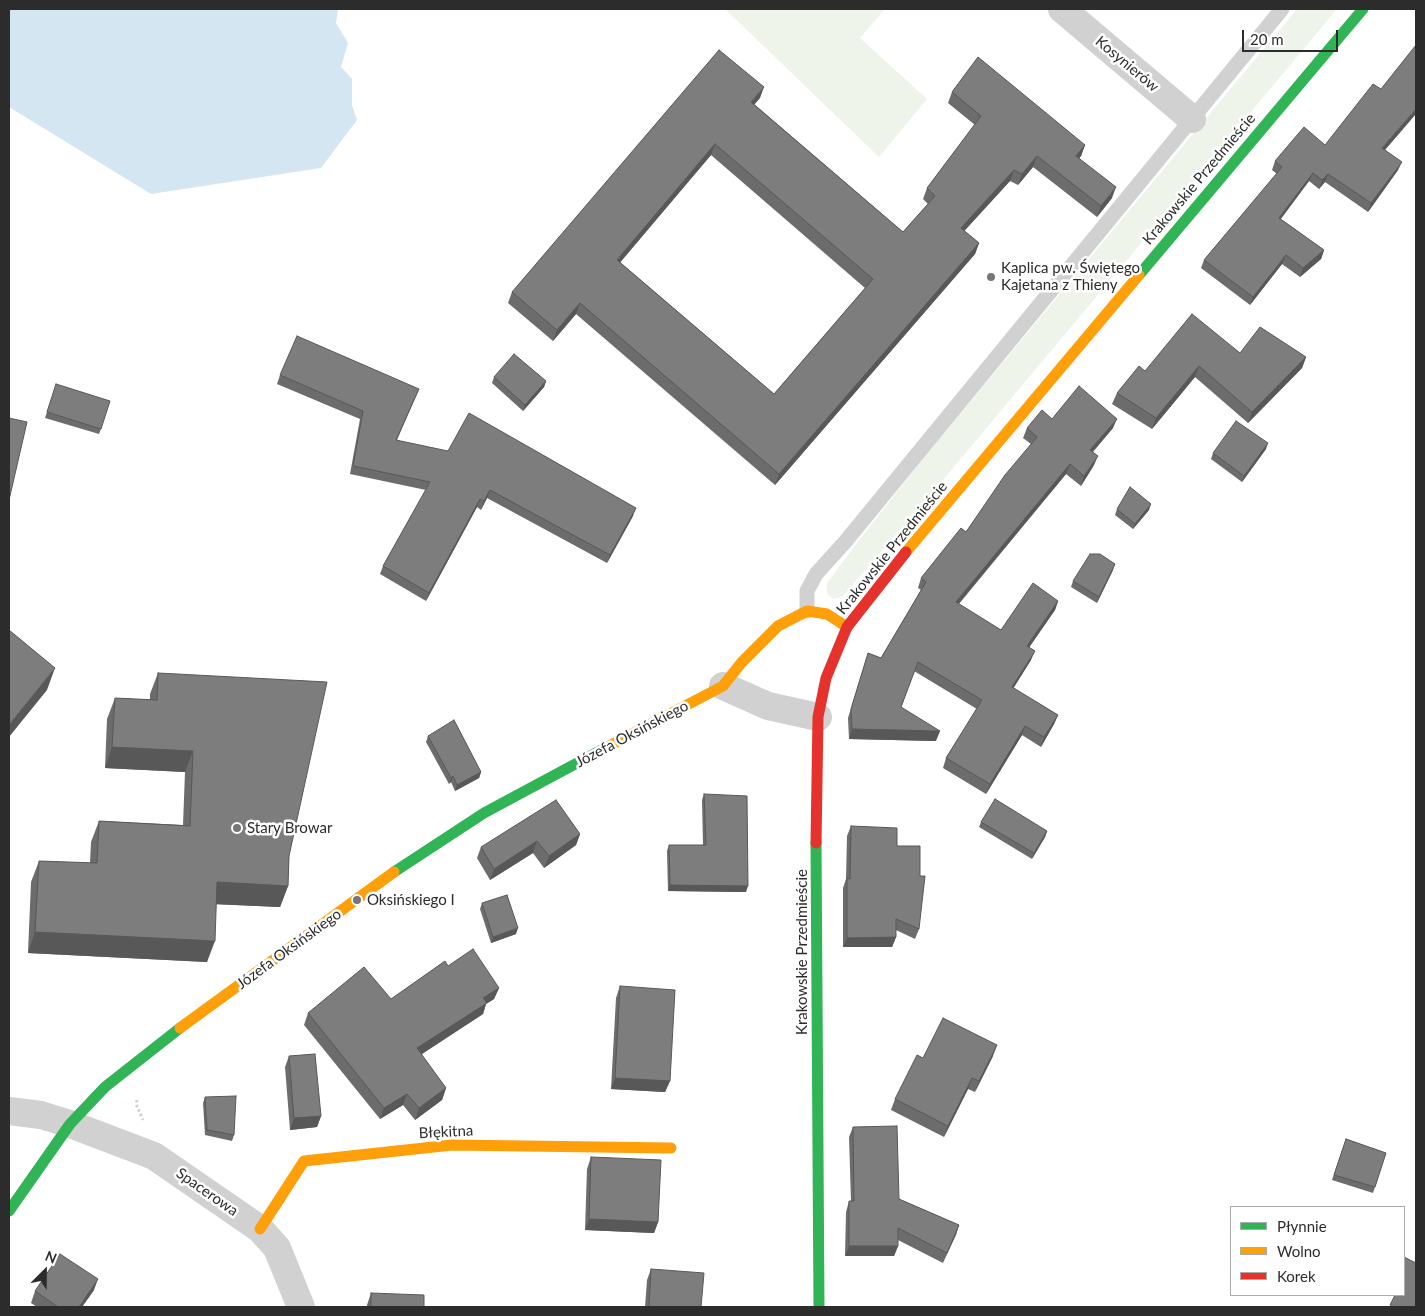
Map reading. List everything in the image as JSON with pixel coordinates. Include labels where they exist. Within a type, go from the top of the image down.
[{"type":"street","name":"Kosynierów","points":[[1062,9],[1192,119]]},
{"type":"street","name":"Krakowskie Przedmieście","points":[[819,1307],[816,784],[818,717],[826,678],[847,627],[912,546],[1363,9]]},
{"type":"street","points":[[807,612],[827,614],[847,627]]},
{"type":"street","name":"Józefa Oksińskiego","points":[[9,1211],[70,1124],[105,1087],[164,1040],[406,863],[484,814],[723,686],[742,662],[778,626],[807,612]]},
{"type":"street","points":[[723,686],[768,706],[818,717]]},
{"type":"street","name":"Spacerowa","points":[[9,1111],[41,1115],[154,1156],[260,1229],[277,1248],[301,1307]]},
{"type":"street","name":"Błękitna","points":[[260,1229],[304,1161],[452,1145],[671,1148]]},
{"type":"lane","points":[[807,612],[807,591],[816,574],[845,542],[1282,9]]},
{"type":"shaded area","points":[[725,9],[885,9],[860,38],[927,99],[879,157]]},
{"type":"shaded area","points":[[1297,9],[1337,9],[948,474],[842,597],[833,599],[827,594],[827,583],[929,451]]},
{"type":"water","points":[[9,9],[338,9],[336,23],[348,43],[341,67],[352,79],[352,105],[357,120],[321,168],[151,194],[9,107]]},
{"type":"building","points":[[1416,45],[1416,109],[1382,148],[1402,162],[1371,203],[1328,174],[1322,180],[1313,173],[1279,218],[1324,250],[1303,268],[1286,255],[1253,297],[1204,260],[1282,167],[1275,161],[1304,127],[1325,145],[1373,84],[1381,89]]},
{"type":"building","points":[[719,50],[764,87],[751,102],[903,232],[935,196],[927,188],[981,116],[952,92],[978,57],[1085,145],[1076,156],[1116,187],[1101,206],[1037,156],[1022,174],[1014,170],[961,228],[979,243],[779,474],[580,303],[557,330],[512,292]],"holes":[[[715,144],[873,279],[774,394],[617,260]]]},
{"type":"building","points":[[1192,314],[1240,353],[1260,327],[1306,357],[1252,412],[1199,366],[1156,418],[1117,393],[1139,366],[1145,371]]},
{"type":"building","points":[[297,336],[419,389],[396,440],[448,451],[469,413],[636,508],[610,555],[490,490],[484,501],[480,499],[429,593],[383,566],[430,482],[353,466],[363,411],[280,375]]},
{"type":"building","points":[[514,354],[546,381],[525,405],[494,377]]},
{"type":"building","points":[[56,384],[110,401],[101,429],[47,412]]},
{"type":"building","points":[[1079,386],[1117,419],[1090,450],[1098,456],[1084,476],[1070,464],[956,602],[1001,630],[1033,583],[1058,601],[1027,646],[1035,651],[1012,687],[1058,715],[1044,737],[1025,726],[990,784],[946,758],[982,700],[918,662],[901,707],[940,731],[852,729],[851,709],[868,653],[881,658],[926,582],[921,578],[961,528],[966,532],[1005,475],[1037,437],[1027,428],[1042,410],[1052,419]]},
{"type":"building","points":[[9,418],[27,422],[9,500]]},
{"type":"building","points":[[1236,421],[1268,443],[1244,476],[1213,453]]},
{"type":"building","points":[[1130,487],[1151,504],[1135,524],[1117,509]]},
{"type":"building","points":[[1090,554],[1100,554],[1115,564],[1099,597],[1073,581]]},
{"type":"building","points":[[9,630],[55,668],[9,725]]},
{"type":"building","name":"Stary Browar","points":[[158,673],[327,682],[289,856],[288,886],[217,882],[215,941],[35,932],[39,861],[97,863],[99,821],[190,826],[193,751],[112,747],[115,698],[157,700]]},
{"type":"building","points":[[454,720],[481,772],[457,785],[453,776],[451,778],[428,736]]},
{"type":"building","points":[[704,794],[747,796],[748,886],[670,885],[669,845],[706,845]]},
{"type":"building","points":[[995,799],[1047,831],[1034,853],[981,822]]},
{"type":"building","points":[[556,800],[580,834],[549,856],[537,841],[494,869],[481,847]]},
{"type":"building","points":[[851,826],[897,828],[897,846],[920,846],[920,876],[925,876],[919,929],[896,919],[896,937],[847,938],[847,878],[850,879]]},
{"type":"building","points":[[507,895],[518,928],[493,937],[482,903]]},
{"type":"building","points":[[473,949],[499,988],[483,998],[487,1003],[417,1048],[446,1088],[419,1108],[407,1094],[384,1108],[308,1013],[364,967],[391,999],[445,961],[448,966]]},
{"type":"building","points":[[620,986],[675,990],[670,1081],[615,1078]]},
{"type":"building","points":[[943,1018],[997,1045],[979,1081],[972,1078],[948,1126],[895,1099],[917,1055],[923,1058]]},
{"type":"building","points":[[315,1054],[321,1116],[294,1118],[289,1056]]},
{"type":"building","points":[[236,1096],[234,1135],[207,1130],[205,1097]]},
{"type":"building","points":[[897,1126],[899,1199],[959,1225],[947,1253],[898,1228],[898,1246],[849,1246],[849,1201],[854,1201],[853,1127]]},
{"type":"building","points":[[1346,1139],[1386,1153],[1375,1187],[1334,1175]]},
{"type":"building","points":[[591,1157],[661,1160],[658,1222],[589,1219]]},
{"type":"building","points":[[60,1254],[98,1279],[79,1307],[58,1307],[35,1291]]},
{"type":"building","points":[[1405,1258],[1416,1263],[1416,1307],[1394,1307],[1390,1305],[1394,1296],[1405,1296]]},
{"type":"building","points":[[651,1269],[704,1273],[701,1307],[649,1307]]},
{"type":"building","points":[[371,1293],[424,1295],[424,1307],[371,1307]]},
{"type":"traffic: fast","points":[[1139,275],[1363,9]]},
{"type":"traffic: fast","points":[[394,872],[484,813],[605,748]]},
{"type":"traffic: fast","points":[[816,843],[819,1307]]},
{"type":"traffic: fast","points":[[9,1211],[70,1124],[105,1087],[180,1028]]},
{"type":"traffic: slow","points":[[906,552],[1139,275]]},
{"type":"traffic: slow","points":[[605,748],[723,686],[742,662],[778,626],[807,611],[827,614],[847,627]]},
{"type":"traffic: slow","points":[[180,1028],[394,872]]},
{"type":"traffic: slow","points":[[260,1229],[304,1161],[452,1145],[671,1148]]},
{"type":"traffic: jam","points":[[816,843],[818,717],[826,678],[847,627],[906,552]]},
{"type":"place","name":"Kaplica pw. Świętego Kajetana z Thieny","points":[[991,277]]},
{"type":"place","name":"Stary Browar","points":[[237,828]]},
{"type":"place","name":"Oksińskiego I","points":[[357,900]]}]
